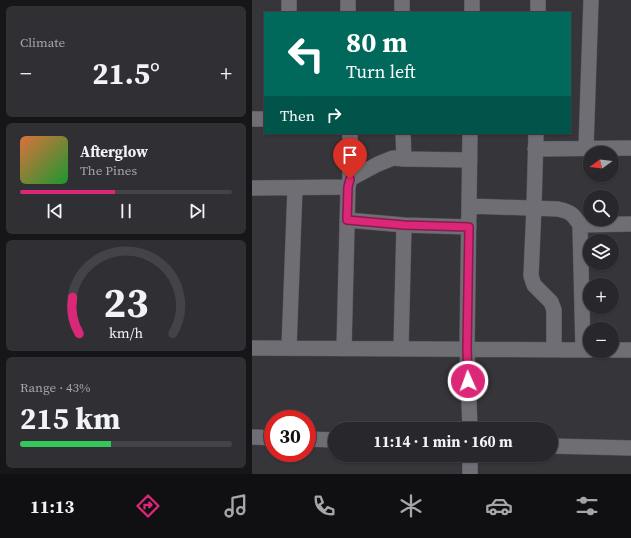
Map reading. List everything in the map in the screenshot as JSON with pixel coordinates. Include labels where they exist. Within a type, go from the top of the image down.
[{"type":"street","points":[[289,0],[289,12]]},
{"type":"street","points":[[348,0],[348,12]]},
{"type":"street","points":[[402,0],[402,12]]},
{"type":"street","points":[[472,0],[472,12]]},
{"type":"street","points":[[538,0],[538,12]]},
{"type":"street","points":[[586,146],[591,0]]},
{"type":"street","points":[[252,119],[264,119]]},
{"type":"street","points":[[344,349],[350,134]]},
{"type":"street","points":[[403,134],[404,159]]},
{"type":"street","points":[[470,134],[467,349],[470,422]]},
{"type":"street","points":[[536,134],[531,276],[534,285],[551,302],[554,310],[554,350]]},
{"type":"street","points":[[536,148],[583,148]]},
{"type":"street","points":[[619,148],[631,148]]},
{"type":"street","points":[[252,188],[295,188],[349,183],[378,164],[392,158],[470,160]]},
{"type":"street","points":[[289,348],[295,188]]},
{"type":"street","points":[[469,206],[558,208],[569,212],[576,218],[580,225],[585,322]]},
{"type":"street","points":[[347,220],[404,225],[469,227]]},
{"type":"street","points":[[580,225],[631,224]]},
{"type":"street","points":[[401,349],[404,225]]},
{"type":"street","points":[[252,348],[583,350]]},
{"type":"street","points":[[619,350],[631,350]]},
{"type":"street","points":[[252,438],[264,438]]},
{"type":"street","points":[[316,439],[328,440]]},
{"type":"street","points":[[558,446],[631,448]]},
{"type":"street","points":[[470,462],[470,474]]},
{"type":"route","points":[[350,179],[348,187],[347,220],[404,225],[469,227],[467,349],[468,381]]}]
